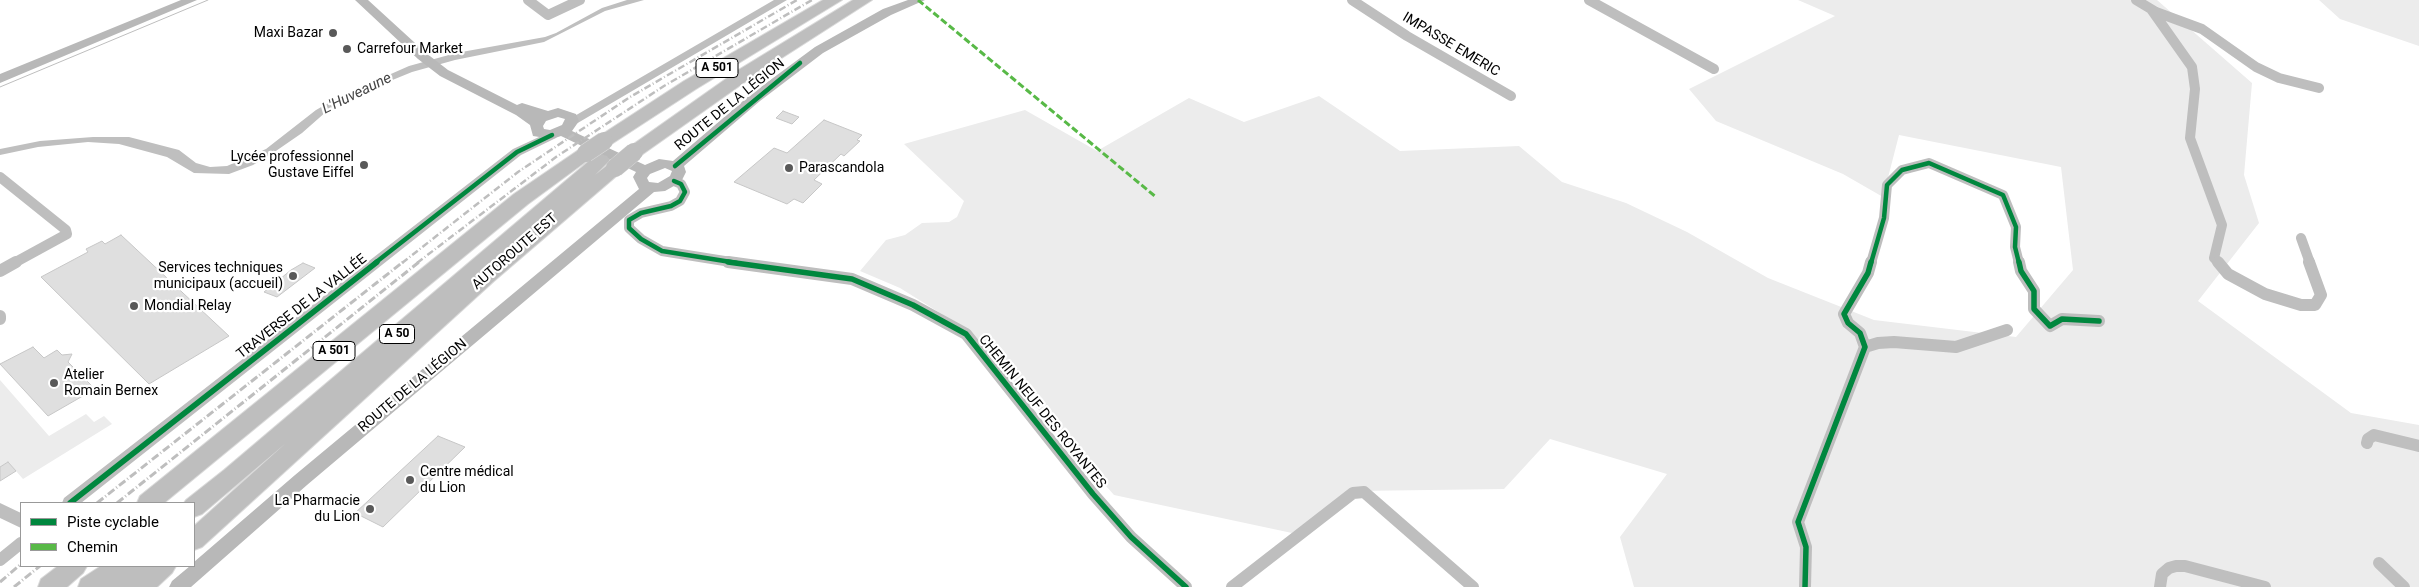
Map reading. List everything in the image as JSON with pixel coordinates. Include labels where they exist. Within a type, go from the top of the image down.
[{"type":"highway","name":"AUTOROUTE EST","points":[[195,539],[558,213],[610,154],[690,85],[834,0]]},
{"type":"highway","name":"A 50","points":[[195,506],[232,477],[610,154],[723,73],[844,0]]},
{"type":"highway","name":"AUTOROUTE EST","points":[[149,502],[521,199],[610,154],[864,0]]},
{"type":"highway","name":"A 50","points":[[195,527],[487,276]]},
{"type":"highway","points":[[50,587],[74,567]]},
{"type":"highway","points":[[90,587],[118,567]]},
{"type":"highway","points":[[118,587],[144,567]]},
{"type":"highway","points":[[140,587],[163,567]]},
{"type":"main road","points":[[0,79],[191,0]]},
{"type":"main road","points":[[361,0],[448,71],[513,105],[539,122],[544,135],[557,133],[645,171]]},
{"type":"main road","points":[[375,0],[427,54]]},
{"type":"main road","name":"ROUTE DE LA LÉGION","points":[[675,166],[754,98],[807,59],[865,24],[919,0]]},
{"type":"main road","points":[[539,122],[558,112],[570,117],[557,133]]},
{"type":"main road","points":[[659,164],[675,166],[679,172],[674,181],[666,186],[650,188],[641,182],[640,177],[645,171],[659,164]]},
{"type":"main road","name":"ROUTE DE LA LÉGION","points":[[178,587],[310,473],[650,188]]},
{"type":"street","points":[[528,0],[548,15],[580,0]]},
{"type":"street","points":[[570,117],[600,104],[782,0]]},
{"type":"street","name":"IMPASSE EMERIC","points":[[1352,0],[1407,36],[1511,96]]},
{"type":"street","points":[[1589,0],[1714,69]]},
{"type":"street","points":[[2136,0],[2151,9],[2202,29],[2256,67],[2279,78],[2319,88]]},
{"type":"street","points":[[2151,9],[2192,67],[2196,89],[2190,138],[2222,225],[2214,258],[2228,274],[2265,294],[2301,305],[2315,305],[2321,295],[2301,238]]},
{"type":"street","name":"TRAVERSE DE LA VALLÉE","points":[[517,152],[539,122]]},
{"type":"street","name":"TRAVERSE DE LA VALLÉE","points":[[71,502],[517,152],[557,133]]},
{"type":"street","points":[[1805,587],[1808,572],[1806,547],[1798,522],[1865,347],[1860,332],[1848,323],[1844,314],[1868,273],[1884,218],[1887,185],[1902,170],[1929,163],[2003,195],[2016,227],[2015,246],[2021,271],[2034,291],[2034,309],[2050,326],[2062,319],[2099,321]]},
{"type":"street","points":[[0,177],[66,230],[66,234],[0,271]]},
{"type":"street","name":"CHEMIN NEUF DES ROYANTES","points":[[674,181],[681,184],[685,192],[680,200],[671,206],[641,213],[629,220],[629,228],[641,238],[662,251],[676,255],[852,279],[913,306],[966,334],[1093,494],[1131,537],[1186,587]]},
{"type":"street","points":[[1865,347],[1878,343],[1894,342],[1956,347],[2007,330]]},
{"type":"street","points":[[1232,587],[1353,493],[1364,492],[1473,587]]},
{"type":"street","points":[[0,510],[20,520]]},
{"type":"street","points":[[0,560],[20,544]]},
{"type":"shaded area","points":[[1798,0],[2157,0],[2252,83],[2244,175],[2259,223],[2198,301],[2351,413],[2419,425],[2419,587],[1634,587],[1620,537],[1667,474],[1550,439],[1504,489],[1355,491],[1292,533],[1114,495],[969,331],[900,288],[860,271],[886,240],[905,235],[922,223],[949,222],[957,217],[964,201],[904,144],[1025,110],[1097,151],[1189,98],[1244,122],[1319,96],[1400,151],[1519,146],[1562,182],[1626,203],[1687,232],[1768,278],[1874,320],[2016,337],[2073,270],[2061,167],[1899,135],[1883,197],[1843,174],[1716,121],[1689,89],[1835,16]]},
{"type":"shaded area","points":[[2319,0],[2419,0],[2419,46],[2340,19]]},
{"type":"shaded area","points":[[0,380],[49,436],[86,414],[94,422],[104,416],[112,424],[23,479],[8,462],[0,467]]},
{"type":"water","name":"L'Huveaune","points":[[627,0],[644,0],[605,11],[544,42],[455,60],[412,72],[346,99],[327,111],[302,133],[273,153],[253,165],[229,174],[194,173],[167,157],[119,144],[88,142],[38,147],[0,155],[0,149],[40,141],[93,137],[129,137],[179,150],[196,163],[210,167],[227,166],[266,149],[316,110],[341,96],[409,66],[456,53],[545,37],[602,8]]},
{"type":"building","name":"Parascandola","points":[[783,111],[799,117],[792,124],[776,118]]},
{"type":"building","name":"Parascandola","points":[[824,120],[862,135],[857,140],[860,141],[844,156],[841,154],[814,180],[822,184],[803,203],[794,199],[787,204],[734,182],[774,148],[787,153]]},
{"type":"building","name":"Mondial Relay","points":[[121,235],[229,336],[149,384],[41,277],[88,252],[86,249],[102,241],[105,244]]},
{"type":"building","name":"Services techniques municipaux (accueil)","points":[[303,263],[315,268],[277,297],[264,292],[291,270]]},
{"type":"building","name":"Atelier Romain Bernex","points":[[33,347],[44,358],[57,350],[62,355],[72,354],[68,362],[95,389],[48,416],[0,364]]},
{"type":"building","name":"Centre médical du Lion","points":[[438,436],[465,447],[383,527],[355,513]]},
{"type":"building","points":[[8,462],[16,471],[0,481],[0,467]]},
{"type":"waterway","points":[[2367,443],[2368,439],[2374,435],[2419,446]]},
{"type":"waterway","points":[[2379,563],[2404,587]]},
{"type":"waterway","points":[[2160,587],[2162,574],[2169,568],[2176,566],[2185,566],[2265,587]]},
{"type":"tram line","points":[[0,87],[208,0]]},
{"type":"railway","points":[[402,263],[518,172],[630,97],[797,0]]},
{"type":"railway","points":[[417,263],[556,157],[664,86],[812,0]]},
{"type":"railway","points":[[98,502],[403,262]]},
{"type":"railway","points":[[118,502],[419,262]]},
{"type":"railway","points":[[0,582],[20,565]]},
{"type":"railway","points":[[14,587],[39,567]]},
{"type":"marked path","points":[[918,0],[1156,197]]},
{"type":"cycle path","points":[[675,166],[727,121],[800,63]]},
{"type":"cycle path","points":[[71,502],[517,152],[552,135]]},
{"type":"cycle path","points":[[1805,587],[1807,572],[1806,547],[1798,522],[1865,347],[1860,333],[1848,323],[1844,314],[1868,273],[1884,218],[1887,185],[1902,170],[1929,163],[2003,195],[2016,227],[2015,247],[2021,271],[2034,291],[2034,309],[2050,326],[2062,319],[2099,321]]},
{"type":"cycle path","points":[[674,181],[681,184],[685,192],[680,201],[671,206],[641,213],[629,220],[629,228],[641,239],[662,251],[676,255],[852,279],[913,305],[966,334],[1093,494],[1131,537],[1186,587]]},
{"type":"place","name":"Maxi Bazar","points":[[333,33]]},
{"type":"place","name":"Carrefour Market","points":[[347,49]]},
{"type":"place","name":"Lycée professionnel Gustave Eiffel","points":[[364,165]]},
{"type":"place","name":"Parascandola","points":[[789,168]]},
{"type":"place","name":"Services techniques municipaux (accueil)","points":[[293,276]]},
{"type":"place","name":"Mondial Relay","points":[[134,306]]},
{"type":"place","name":"Atelier Romain Bernex","points":[[54,383]]},
{"type":"place","name":"Centre médical du Lion","points":[[410,480]]},
{"type":"place","name":"La Pharmacie du Lion","points":[[370,509]]}]
